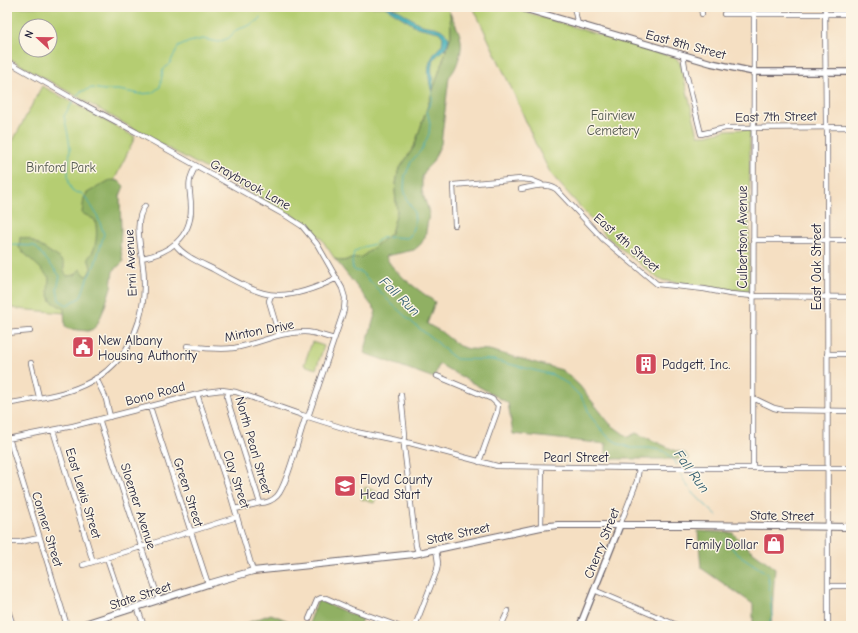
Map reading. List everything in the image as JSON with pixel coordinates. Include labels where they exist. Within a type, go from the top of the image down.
[{"type":"main road","name":"State Street","points":[[78,626],[86,625],[208,584],[253,571],[418,552],[541,526],[691,524],[851,527]]},
{"type":"street","name":"East 8th Street","points":[[519,7],[711,64],[754,72],[851,72]]},
{"type":"street","points":[[574,7],[578,25]]},
{"type":"street","points":[[701,7],[702,14]]},
{"type":"street","name":"Culbertson Avenue","points":[[753,468],[754,7]]},
{"type":"street","name":"East Oak Street","points":[[825,7],[827,127],[828,626]]},
{"type":"street","points":[[724,14],[851,14]]},
{"type":"street","name":"East 7th Street","points":[[683,55],[701,134],[725,128],[851,127]]},
{"type":"street","name":"Graybrook Lane","points":[[7,61],[302,226],[317,244],[337,278],[342,288],[345,304],[308,417],[304,419],[281,491],[270,501],[260,503]]},
{"type":"street","points":[[142,258],[161,253],[175,244],[182,236],[190,217],[191,206],[189,181],[196,166]]},
{"type":"street","name":"East 4th Street","points":[[455,225],[453,185],[522,179],[531,180],[556,189],[603,239],[657,284],[753,296],[851,297]]},
{"type":"street","points":[[521,189],[542,185]]},
{"type":"street","name":"Erni Avenue","points":[[7,404],[71,390],[84,385],[107,371],[118,360],[138,326],[142,314],[144,296],[142,258],[139,239],[139,219],[146,206]]},
{"type":"street","points":[[753,240],[851,240]]},
{"type":"street","points":[[175,244],[180,250],[224,275],[257,291],[271,295],[287,295],[299,292],[322,285],[337,278]]},
{"type":"street","points":[[271,295],[269,301],[279,335]]},
{"type":"street","points":[[7,333],[30,331]]},
{"type":"street","name":"Minton Drive","points":[[187,346],[222,349],[233,348],[279,335],[304,332],[334,339]]},
{"type":"street","points":[[827,354],[851,354]]},
{"type":"street","points":[[31,363],[39,397]]},
{"type":"street","points":[[438,376],[492,399],[498,405],[493,424],[479,462]]},
{"type":"street","points":[[96,378],[106,399],[110,417]]},
{"type":"street","name":"Bono Road","points":[[8,438],[53,430],[150,407],[197,394],[219,390],[241,394],[308,417]]},
{"type":"street","name":"North Pearl Street","points":[[229,391],[227,397],[229,406],[260,503],[235,509]]},
{"type":"street","name":"Clay Street","points":[[197,394],[235,509],[253,571]]},
{"type":"street","points":[[401,395],[405,435],[404,442],[416,546],[418,552]]},
{"type":"street","points":[[753,398],[779,409],[851,411]]},
{"type":"street","name":"Green Street","points":[[150,407],[208,584]]},
{"type":"street","name":"Pearl Street","points":[[308,417],[357,432],[404,442],[497,466],[542,468],[851,468]]},
{"type":"street","name":"Sloemer Avenue","points":[[99,419],[159,600]]},
{"type":"street","name":"East Lewis Street","points":[[53,430],[93,562]]},
{"type":"street","name":"Conner Street","points":[[8,438],[67,626]]},
{"type":"street","points":[[541,526],[542,468]]},
{"type":"street","name":"Cherry Street","points":[[580,626],[638,482],[639,468]]},
{"type":"street","points":[[83,565],[237,517]]},
{"type":"street","points":[[7,542],[20,542],[39,538]]},
{"type":"street","points":[[416,626],[436,574],[438,563],[436,549]]},
{"type":"street","points":[[106,558],[125,611]]},
{"type":"street","points":[[828,586],[851,586]]},
{"type":"street","points":[[594,590],[679,626]]},
{"type":"street","points":[[309,619],[317,600],[324,597],[351,609],[398,626]]},
{"type":"street","points":[[7,607],[13,626]]},
{"type":"street","points":[[137,607],[144,626]]},
{"type":"street","points":[[501,626],[508,611]]},
{"type":"green space","points":[[7,7],[447,7],[450,13],[451,36],[414,147],[398,171],[395,191],[397,212],[391,233],[362,257],[342,261],[335,259],[321,238],[301,220],[166,147],[7,57]]},
{"type":"green space","name":"Fairview Cemetery","points":[[473,7],[508,7],[676,58],[680,63],[698,135],[707,135],[726,130],[750,129],[749,292],[660,280],[607,237],[551,174],[536,145],[516,98]]},
{"type":"green space","points":[[450,13],[460,35],[461,51],[456,66],[449,77],[441,144],[432,163],[426,169],[422,177],[422,191],[429,214],[425,237],[421,244],[414,250],[386,256],[389,262],[400,275],[435,302],[427,324],[440,331],[459,346],[469,349],[489,350],[562,370],[579,385],[610,424],[628,437],[636,433],[674,450],[685,453],[689,459],[606,459],[606,444],[513,434],[508,403],[439,364],[434,378],[364,353],[376,311],[335,259],[342,261],[362,257],[391,233],[397,212],[395,191],[398,171],[414,147],[451,36]]},
{"type":"green space","name":"Binford Park","points":[[42,86],[135,137],[114,181],[92,297],[66,313],[17,309],[7,306],[7,152]]},
{"type":"green space","points":[[110,180],[119,181],[124,186],[120,196],[120,245],[123,262],[113,271],[111,287],[97,325],[88,331],[69,329],[65,327],[64,309],[51,301],[48,292],[49,277],[19,248],[20,237],[29,239],[58,257],[64,263],[64,271],[67,276],[75,275],[80,269],[86,276],[88,275],[91,268],[88,258],[95,246],[96,230],[95,220],[82,213],[84,198],[87,193]]},
{"type":"green space","points":[[312,342],[324,346],[316,369],[304,365]]},
{"type":"green space","points":[[365,487],[378,492],[374,503],[361,499]]},
{"type":"green space","points":[[698,531],[733,533],[741,543],[775,568],[771,626],[753,626],[753,604],[701,568]]},
{"type":"green space","points":[[318,600],[362,619],[359,626],[308,626]]},
{"type":"green space","points":[[271,614],[301,626],[239,626]]},
{"type":"water","points":[[385,7],[400,11],[422,25],[436,27],[444,32],[449,38],[445,49],[435,57],[433,61],[432,93],[428,73],[429,67],[436,51],[442,45],[443,37],[439,32],[417,27]]},
{"type":"waterway","points":[[76,97],[80,92],[92,88],[119,90],[140,94],[152,93],[160,87],[163,70],[170,63],[178,47],[189,42],[203,39],[218,42],[229,38],[236,30],[248,26],[259,20],[260,17]]},
{"type":"waterway","name":"Fall Run","points":[[432,91],[432,99],[427,110],[430,123],[429,134],[422,149],[411,162],[405,176],[404,189],[408,202],[414,211],[415,223],[410,236],[407,238],[381,238],[374,244],[363,247],[354,252],[352,262],[353,269],[361,272],[392,304],[456,359],[493,360],[553,375],[568,384],[581,397],[590,416],[607,436],[619,444],[631,448],[650,448],[664,451],[675,461],[677,465]]},
{"type":"waterway","points":[[7,242],[12,245],[35,246],[60,276],[57,289],[59,300],[67,305],[81,297],[87,279],[95,264],[104,234],[97,215],[87,199],[81,193],[73,192],[70,186],[68,175],[70,148],[64,116],[74,100]]},
{"type":"waterway","name":"Fall Run","points":[[679,470],[690,489],[717,516]]},
{"type":"waterway","name":"Fall Run","points":[[725,539],[736,553],[768,574],[772,616],[768,626]]},
{"type":"place","name":"New Albany Housing Authority","points":[[83,347]]},
{"type":"place","name":"Padgett, Inc.","points":[[646,364]]},
{"type":"place","name":"Floyd County Head Start","points":[[345,486]]},
{"type":"place","name":"Family Dollar","points":[[774,544]]}]
